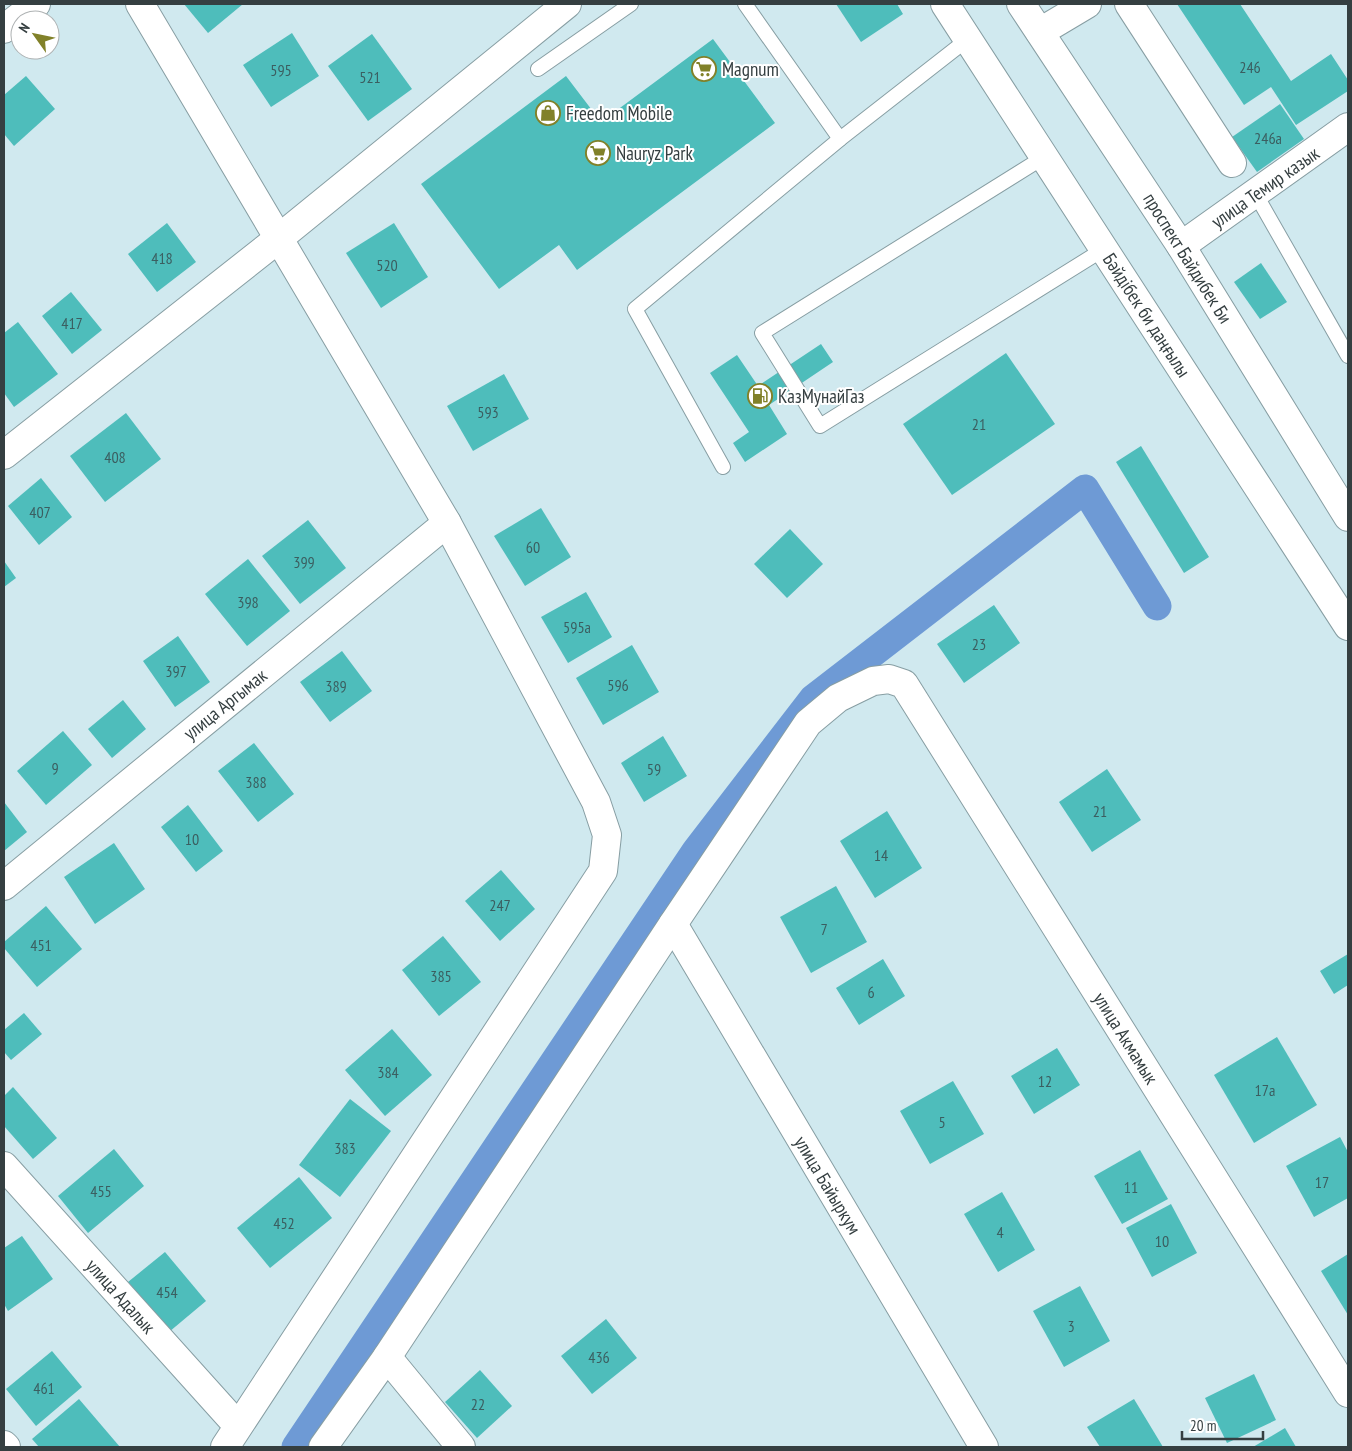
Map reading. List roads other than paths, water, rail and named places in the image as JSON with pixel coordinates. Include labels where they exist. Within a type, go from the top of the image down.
[{"type":"street","points":[[4,29],[36,4]]},
{"type":"street","points":[[140,4],[447,523],[596,802],[608,835],[604,871],[232,1436]]},
{"type":"street","points":[[4,455],[278,239],[567,4]]},
{"type":"street","name":"Бәйдібек би даңғылы","points":[[945,4],[1348,626]]},
{"type":"street","name":"проспект Байдибек Би","points":[[1021,4],[1182,246],[1348,517]]},
{"type":"street","points":[[1040,32],[1087,4]]},
{"type":"street","points":[[1129,4],[1232,163]]},
{"type":"street","name":"улица Темир казык","points":[[1182,246],[1348,127]]},
{"type":"street","name":"улица Аргымак","points":[[4,886],[447,523]]},
{"type":"street","name":"улица Акмамык","points":[[673,924],[808,723],[838,698],[873,681],[889,679],[904,684],[1348,1393]]},
{"type":"street","points":[[324,1447],[387,1357],[673,924]]},
{"type":"street","name":"улица Байыркум","points":[[673,924],[984,1447]]},
{"type":"street","name":"улица Адалык","points":[[4,1166],[232,1436]]},
{"type":"street","points":[[387,1357],[461,1447]]},
{"type":"lane","points":[[538,69],[630,4]]},
{"type":"lane","points":[[745,4],[840,139]]},
{"type":"lane","points":[[723,466],[635,309],[840,139],[968,39]]},
{"type":"lane","points":[[1044,157],[762,333],[820,426],[1104,249]]},
{"type":"lane","points":[[1256,193],[1348,356]]},
{"type":"waterway","points":[[296,1447],[696,851],[813,699],[1085,489],[1157,606]]},
{"type":"place","name":"Magnum","points":[[704,69]]},
{"type":"place","name":"Freedom Mobile","points":[[548,113]]},
{"type":"place","name":"Nauryz Park","points":[[598,153]]},
{"type":"place","name":"КазМунайГаз","points":[[760,396]]}]
